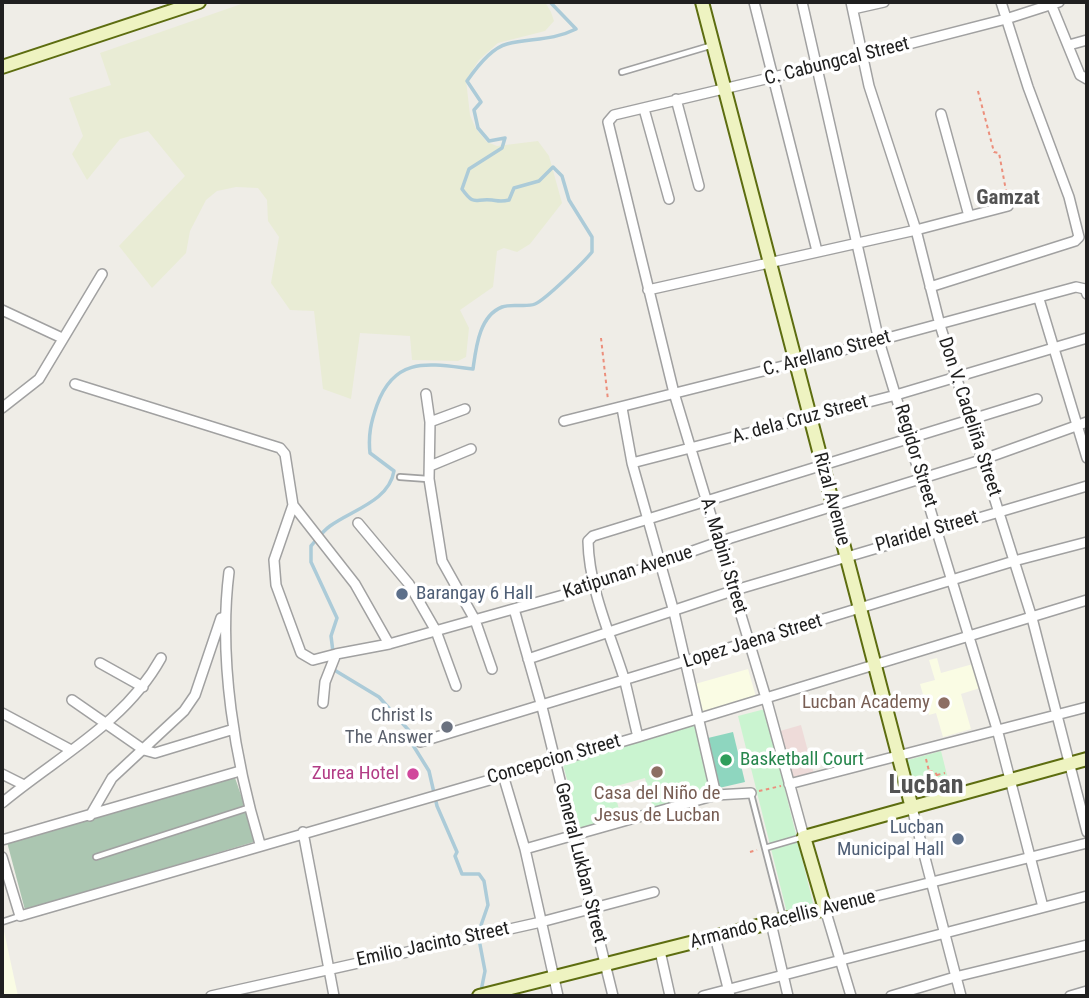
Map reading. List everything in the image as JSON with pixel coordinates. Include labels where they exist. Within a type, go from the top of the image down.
[{"type":"main road","points":[[2,67],[199,2]]},
{"type":"main road","name":"Rizal Avenue","points":[[702,2],[912,808]]},
{"type":"main road","points":[[804,837],[1087,759]]},
{"type":"main road","name":"A. Mabini Street","points":[[804,837],[825,909]]},
{"type":"main road","name":"Armando Racellis Avenue","points":[[479,996],[825,909]]},
{"type":"street","points":[[754,2],[817,251]]},
{"type":"street","name":"Regidor Street","points":[[802,2],[879,341],[998,729],[1043,907]]},
{"type":"street","points":[[852,6],[884,2]]},
{"type":"street","points":[[930,287],[1075,242],[1079,231],[1002,2]]},
{"type":"street","points":[[1055,3],[1080,75],[1087,79]]},
{"type":"street","name":"C. Cabungcal Street","points":[[614,116],[862,56],[1006,19],[1055,3]]},
{"type":"street","name":"Don V. Cadeliña Street","points":[[852,6],[862,56],[916,230],[940,325],[984,459],[1031,618],[1087,832]]},
{"type":"street","points":[[1069,45],[1087,40]]},
{"type":"street","points":[[676,99],[699,186]]},
{"type":"street","points":[[644,109],[669,199]]},
{"type":"street","points":[[941,114],[969,216]]},
{"type":"street","name":"A. Mabini Street","points":[[614,116],[608,122],[607,131],[674,394],[766,698],[804,837]]},
{"type":"street","points":[[648,290],[916,230],[1008,206]]},
{"type":"street","points":[[2,407],[39,379],[102,274]]},
{"type":"street","name":"C. Arellano Street","points":[[564,421],[795,363],[1076,287],[1084,289],[1087,294]]},
{"type":"street","points":[[1039,299],[1084,424],[1087,458]]},
{"type":"street","points":[[2,310],[62,338]]},
{"type":"street","name":"A. dela Cruz Street","points":[[632,463],[896,395],[1087,338]]},
{"type":"street","points":[[75,384],[280,448],[285,454],[293,505],[355,584],[389,644]]},
{"type":"street","points":[[426,394],[430,422],[429,479],[442,561],[475,620],[492,669]]},
{"type":"street","points":[[638,737],[625,682],[595,586],[588,541],[593,536],[821,464],[970,422],[1037,399]]},
{"type":"street","points":[[622,408],[632,463],[662,563],[716,794]]},
{"type":"street","points":[[430,422],[465,409]]},
{"type":"street","name":"Katipunan Avenue","points":[[293,505],[274,560],[276,585],[301,653],[313,660],[389,644],[595,586],[718,542],[984,459],[1084,424]]},
{"type":"street","points":[[430,466],[471,449]]},
{"type":"street","name":"Plaridel Street","points":[[528,659],[732,591],[1087,486]]},
{"type":"street","points":[[358,523],[409,584],[436,631],[456,686]]},
{"type":"street","name":"Lopez Jaena Street","points":[[420,741],[625,682],[1014,561],[1087,542]]},
{"type":"street","points":[[90,816],[112,778],[184,711],[195,695],[224,610],[229,572]]},
{"type":"street","name":"Concepcion Street","points":[[20,916],[260,844],[638,737],[970,638],[1087,600]]},
{"type":"street","name":"General Lukban Street","points":[[514,609],[542,706],[613,996]]},
{"type":"street","points":[[224,610],[240,771],[260,844]]},
{"type":"street","points":[[323,703],[325,682],[336,654]]},
{"type":"street","points":[[2,803],[106,723],[143,687],[161,658]]},
{"type":"street","points":[[100,663],[143,687]]},
{"type":"street","points":[[72,700],[144,750],[155,753],[234,729]]},
{"type":"street","points":[[789,784],[1087,707]]},
{"type":"street","points":[[2,713],[71,750]]},
{"type":"street","points":[[2,840],[240,771]]},
{"type":"street","points":[[2,774],[23,785]]},
{"type":"street","points":[[503,775],[525,849],[558,996]]},
{"type":"street","points":[[525,849],[716,794],[751,793]]},
{"type":"street","name":"Rizal Avenue","points":[[912,808],[961,996]]},
{"type":"street","points":[[303,832],[334,996]]},
{"type":"street","name":"Armando Racellis Avenue","points":[[825,909],[1087,843]]},
{"type":"street","points":[[2,857],[6,884],[20,916]]},
{"type":"street","name":"Emilio Jacinto Street","points":[[211,996],[541,922],[654,892]]},
{"type":"street","points":[[703,996],[729,993],[783,975],[1087,896]]},
{"type":"street","name":"A. Mabini Street","points":[[825,909],[851,996]]},
{"type":"street","points":[[777,921],[788,996]]},
{"type":"street","points":[[715,937],[729,993]]},
{"type":"street","points":[[891,996],[955,977],[1087,945]]},
{"type":"street","points":[[660,951],[670,996]]},
{"type":"street","points":[[1070,996],[1087,991]]},
{"type":"lane","points":[[622,72],[713,44]]},
{"type":"lane","points":[[400,477],[429,479]]},
{"type":"lane","points":[[751,793],[765,848],[777,921]]},
{"type":"lane","points":[[96,857],[249,807]]},
{"type":"lane","points":[[765,848],[804,837]]},
{"type":"lane","points":[[2,922],[20,916]]},
{"type":"path","points":[[978,91],[994,152],[999,153],[1008,206]]},
{"type":"path","points":[[601,338],[609,410]]},
{"type":"path","points":[[925,756],[930,772]]},
{"type":"path","points":[[935,770],[936,775],[938,781],[928,784],[924,773],[935,770]]},
{"type":"path","points":[[936,775],[945,773]]},
{"type":"path","points":[[763,790],[789,784]]},
{"type":"shaded area","points":[[247,2],[545,2],[554,21],[545,31],[498,43],[479,60],[466,80],[470,115],[476,129],[487,142],[497,146],[538,141],[549,156],[562,203],[530,244],[517,252],[504,248],[497,251],[493,287],[460,310],[469,328],[466,357],[458,361],[412,360],[410,336],[360,333],[351,399],[323,389],[314,311],[290,310],[271,283],[279,237],[268,221],[267,200],[258,188],[236,187],[217,191],[206,200],[190,231],[186,253],[152,288],[119,246],[185,176],[148,131],[120,139],[87,180],[72,154],[83,136],[69,98],[111,85],[100,53]]},
{"type":"shaded area","name":"Lucban Academy","points":[[937,658],[941,673],[973,664],[980,688],[961,694],[971,729],[943,737],[936,713],[929,715],[920,684],[935,680],[929,660]]},
{"type":"shaded area","points":[[748,669],[756,697],[703,713],[695,684]]},
{"type":"shaded area","points":[[801,725],[814,774],[793,780],[780,731]]},
{"type":"shaded area","points":[[234,775],[257,841],[25,910],[7,842]]},
{"type":"shaded area","points":[[2,922],[18,996],[2,996]]},
{"type":"green space","points":[[765,709],[814,907],[787,913],[738,716]]},
{"type":"green space","points":[[697,723],[712,793],[653,809],[645,778],[613,787],[621,817],[580,828],[562,761]]},
{"type":"green space","name":"Basketball Court","points":[[733,732],[745,782],[719,788],[708,738]]},
{"type":"green space","points":[[941,751],[950,787],[913,797],[904,761]]},
{"type":"waterway","points":[[333,652],[331,636],[337,618],[311,562],[311,546],[330,526],[377,497],[391,481],[394,471],[370,453],[369,446],[373,417],[385,389],[404,370],[416,366],[442,365],[473,369],[480,334],[494,311],[506,306],[531,305],[540,301],[592,252],[592,237],[569,200],[562,176],[553,167],[539,181],[514,188],[509,200],[475,201],[462,189],[469,169],[502,148],[505,138],[489,141],[478,128],[474,110],[481,102],[467,81],[484,59],[501,46],[558,36],[576,29],[550,2]]},
{"type":"waterway","points":[[331,668],[379,697],[412,734],[411,742],[429,771],[437,806],[457,852],[455,856],[462,874],[479,874],[484,881],[488,905],[478,934],[485,971],[481,991]]},
{"type":"place","name":"Barangay 6 Hall","points":[[402,594]]},
{"type":"place","name":"Lucban Academy","points":[[944,703]]},
{"type":"place","name":"Christ Is The Answer","points":[[447,727]]},
{"type":"place","name":"Basketball Court","points":[[726,760]]},
{"type":"place","name":"Casa del Niño de Jesus de Lucban","points":[[657,772]]},
{"type":"place","name":"Zurea Hotel","points":[[413,774]]},
{"type":"place","name":"Lucban Municipal Hall","points":[[958,839]]},
{"type":"district","name":"Gamzat","points":[[1008,199]]},
{"type":"district","name":"Lucban","points":[[926,786]]}]
